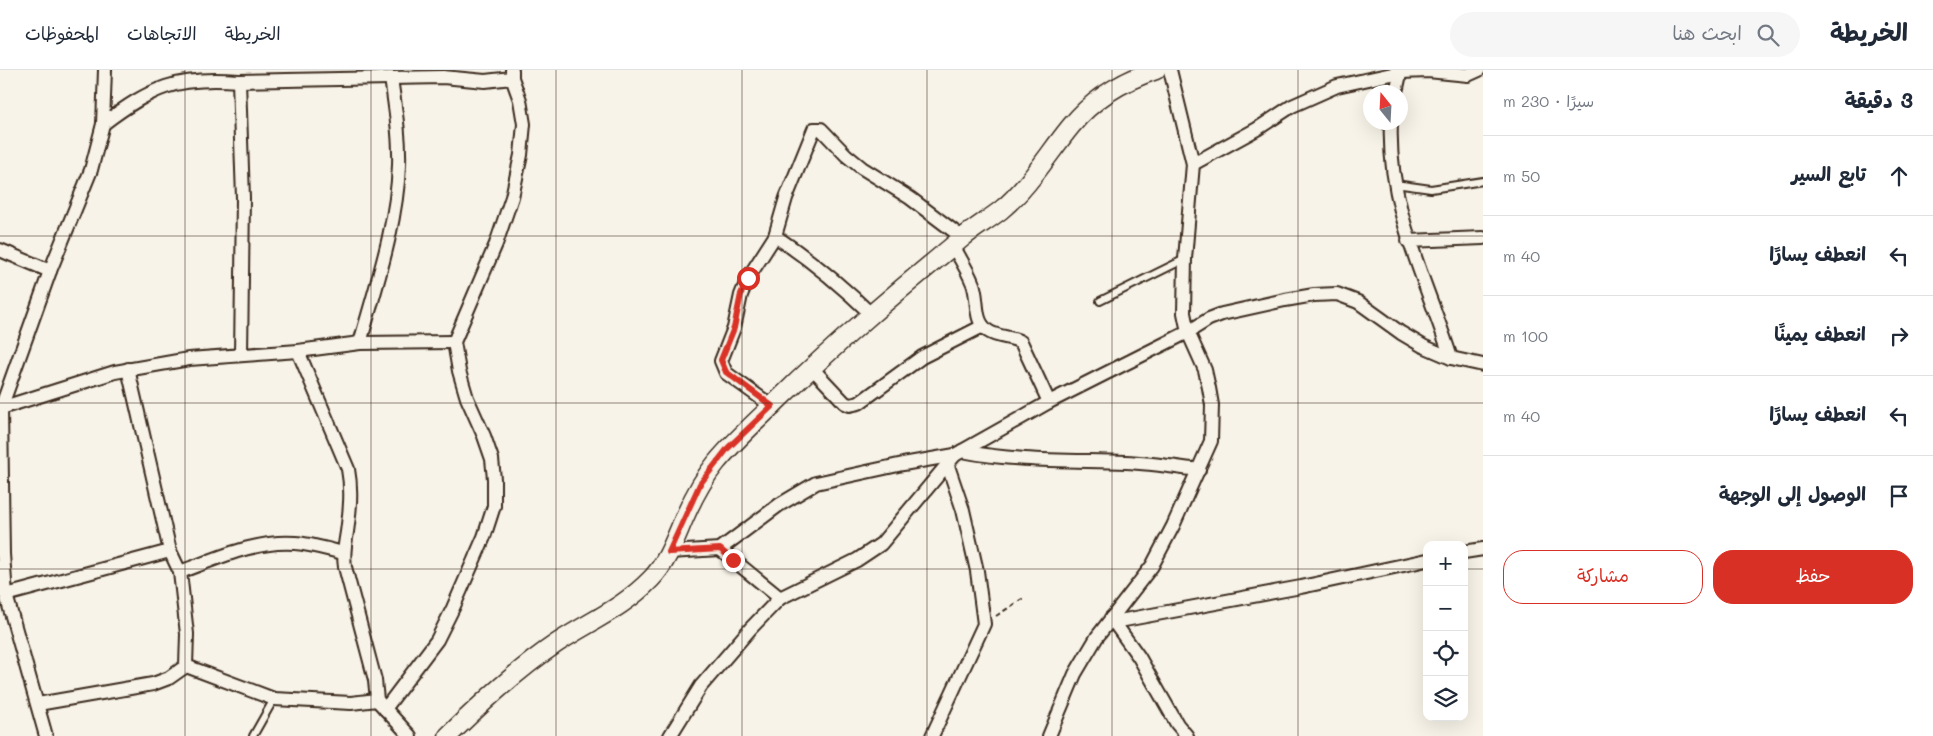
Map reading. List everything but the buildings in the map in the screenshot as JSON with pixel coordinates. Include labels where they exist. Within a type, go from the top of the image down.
[{"type":"street","points":[[46,736],[6,595],[2,554],[1,408],[50,271],[91,170],[103,124],[105,70]]},
{"type":"street","points":[[448,736],[514,674],[558,642],[611,612],[634,596],[654,576],[669,552],[700,484],[728,448],[811,367],[871,314],[958,242],[1002,209],[1038,171],[1072,125],[1098,100],[1114,87],[1156,70]]},
{"type":"street","points":[[1049,736],[1075,674],[1097,637],[1152,566],[1199,470],[1211,441],[1212,404],[1205,370],[1188,332],[1184,314],[1185,259],[1193,164],[1170,70]]},
{"type":"street","points":[[1193,164],[1257,129],[1292,106],[1338,86],[1401,71],[1428,71],[1468,75],[1479,70]]},
{"type":"street","points":[[1398,85],[1401,71]]},
{"type":"street","points":[[103,124],[128,105],[149,93],[167,86],[186,82],[211,79],[239,81],[444,77],[485,81],[512,74],[520,100],[524,124],[521,155],[512,197],[496,244],[454,342],[465,391],[492,459],[494,506],[484,537],[437,640],[381,705]]},
{"type":"street","points":[[360,343],[395,205],[399,165],[397,120],[391,78]]},
{"type":"street","points":[[239,81],[243,198],[241,355]]},
{"type":"street","points":[[772,406],[726,372],[721,360],[734,328],[741,294],[748,278],[775,236],[786,198],[810,136],[814,129],[819,128],[862,168],[910,198],[958,242],[974,286],[976,305],[983,326],[993,334],[1022,342],[1049,402]]},
{"type":"street","points":[[1391,130],[1390,145],[1395,184],[1408,240],[1417,267],[1437,312],[1451,358]]},
{"type":"street","points":[[775,236],[808,258],[841,284],[871,314]]},
{"type":"street","points":[[1408,240],[1483,238]]},
{"type":"street","points":[[0,250],[50,271]]},
{"type":"street","points":[[670,736],[701,686],[751,628],[780,598],[857,560],[881,544],[955,456],[1049,402],[1188,332],[1209,319],[1230,312],[1314,295],[1337,294],[1358,302],[1401,333],[1423,346],[1451,358],[1483,365]]},
{"type":"street","points":[[811,367],[845,403],[854,405],[922,357],[983,326]]},
{"type":"street","points":[[1,408],[90,378],[128,369],[189,360],[298,351],[360,343],[454,342]]},
{"type":"street","points":[[298,351],[348,469],[351,505],[343,554],[350,591],[381,705],[410,736]]},
{"type":"street","points":[[128,369],[170,551],[180,572],[187,634],[186,666]]},
{"type":"street","points":[[669,552],[720,549],[779,505],[816,484],[903,464],[955,456],[1129,462],[1199,470]]},
{"type":"street","points":[[932,736],[984,624],[977,572],[963,510],[955,456]]},
{"type":"street","points":[[180,572],[243,549],[292,542],[309,544],[343,554]]},
{"type":"street","points":[[720,549],[780,598]]},
{"type":"street","points":[[1468,551],[1483,549]]},
{"type":"street","points":[[6,595],[170,551]]},
{"type":"street","points":[[1112,620],[1301,587],[1423,561]]},
{"type":"street","points":[[1112,620],[1139,657],[1177,724],[1187,736]]},
{"type":"street","points":[[186,666],[274,698],[381,705]]},
{"type":"street","points":[[38,704],[153,684],[169,678],[186,666]]},
{"type":"lane","points":[[1395,184],[1431,189],[1483,181]]},
{"type":"lane","points":[[1100,301],[1185,259]]},
{"type":"lane","points":[[253,736],[274,698]]},
{"type":"path","points":[[984,624],[1025,597]]},
{"type":"route","points":[[733,560],[720,549],[696,552],[669,552],[700,484],[728,448],[772,406],[726,372],[721,360],[734,328],[737,308],[748,278]]}]
